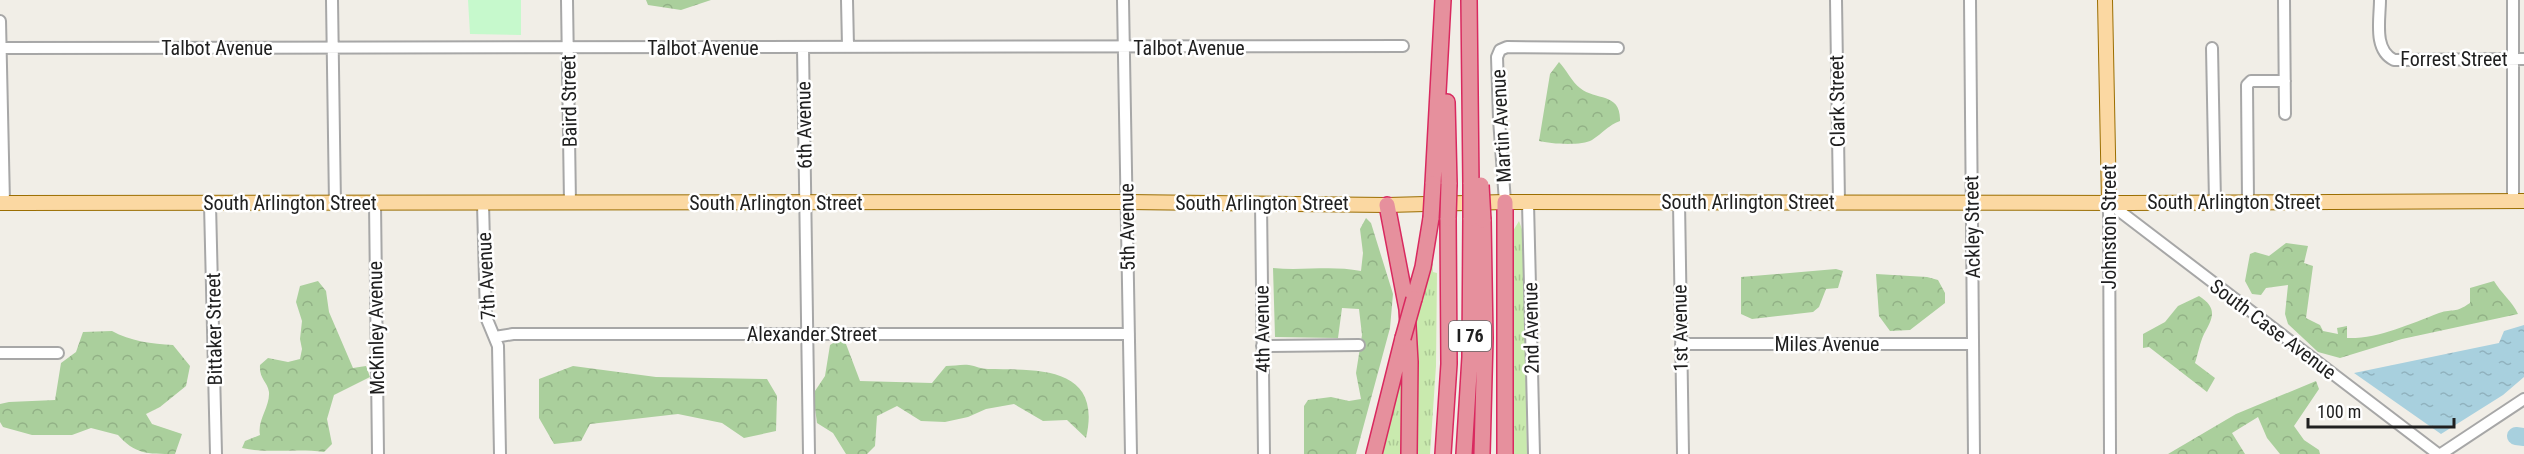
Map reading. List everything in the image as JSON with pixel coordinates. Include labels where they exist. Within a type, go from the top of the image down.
[{"type":"highway","name":"I 76","points":[[1443,454],[1449,364],[1448,218],[1441,184],[1444,0]]},
{"type":"highway","points":[[1469,0],[1468,45],[1485,361],[1482,454]]},
{"type":"highway","points":[[1374,454],[1423,267],[1431,218],[1441,184]]},
{"type":"highway","points":[[1505,202],[1505,454]]},
{"type":"highway","points":[[1387,205],[1407,309],[1410,362],[1409,454]]},
{"type":"highway","name":"I 76","points":[[1464,454],[1477,219]]},
{"type":"main road","name":"Johnston Street","points":[[2105,0],[2109,203]]},
{"type":"main road","name":"South Arlington Street","points":[[2,203],[1127,202],[1387,205],[1505,202],[2519,201]]},
{"type":"street","points":[[332,0],[335,204]]},
{"type":"street","name":"Baird Street","points":[[567,0],[570,203]]},
{"type":"street","points":[[847,0],[848,46]]},
{"type":"street","name":"5th Avenue","points":[[1123,0],[1131,454]]},
{"type":"street","name":"Clark Street","points":[[1836,0],[1839,202]]},
{"type":"street","name":"Ackley Street","points":[[1970,0],[1974,454]]},
{"type":"street","points":[[2284,0],[2285,114]]},
{"type":"street","name":"Forrest Street","points":[[2380,0],[2380,45],[2385,55],[2398,60],[2518,59]]},
{"type":"street","points":[[2513,0],[2518,59],[2519,201]]},
{"type":"street","points":[[0,21],[2,203]]},
{"type":"street","name":"Talbot Avenue","points":[[2,48],[1403,46]]},
{"type":"street","name":"Martin Avenue","points":[[1505,202],[1498,119],[1497,57],[1500,50],[1507,47],[1618,48]]},
{"type":"street","name":"6th Avenue","points":[[803,48],[809,454]]},
{"type":"street","points":[[2212,48],[2215,202]]},
{"type":"street","points":[[2248,202],[2247,85],[2252,81],[2285,81]]},
{"type":"street","name":"2nd Avenue","points":[[1528,202],[1534,454]]},
{"type":"street","name":"1st Avenue","points":[[1679,202],[1683,454]]},
{"type":"street","name":"McKinley Avenue","points":[[375,203],[378,454]]},
{"type":"street","name":"4th Avenue","points":[[1261,203],[1264,454]]},
{"type":"street","name":"Johnston Street","points":[[2109,203],[2110,454]]},
{"type":"street","name":"South Case Avenue","points":[[2109,203],[2439,454]]},
{"type":"street","name":"Bittaker Street","points":[[210,204],[216,454]]},
{"type":"street","name":"7th Avenue","points":[[483,204],[486,317],[498,346],[500,454]]},
{"type":"street","name":"Alexander Street","points":[[495,337],[510,334],[1129,334]]},
{"type":"street","name":"Miles Avenue","points":[[1681,344],[1973,344]]},
{"type":"street","points":[[1262,346],[1359,345]]},
{"type":"street","points":[[0,353],[58,353]]},
{"type":"street","points":[[2439,454],[2524,399]]},
{"type":"green space","points":[[468,0],[521,0],[521,35],[470,34]]},
{"type":"green space","points":[[646,0],[711,0],[681,10],[648,5]]},
{"type":"green space","points":[[1559,62],[1580,88],[1612,101],[1619,112],[1620,121],[1587,142],[1566,144],[1539,141],[1550,74]]},
{"type":"green space","points":[[1366,218],[1371,223],[1393,294],[1390,328],[1356,454],[1304,454],[1304,406],[1308,400],[1331,397],[1349,401],[1361,399],[1356,373],[1362,335],[1359,309],[1342,308],[1338,338],[1275,337],[1273,268],[1339,268],[1361,271],[1363,253],[1360,229]]},
{"type":"green space","points":[[1519,221],[1524,235],[1527,454],[1513,454],[1513,231]]},
{"type":"green space","points":[[2286,243],[2308,246],[2304,263],[2313,266],[2306,318],[2320,325],[2323,331],[2338,334],[2337,328],[2347,326],[2347,338],[2382,333],[2439,313],[2457,310],[2470,303],[2470,288],[2494,281],[2518,314],[2402,339],[2340,358],[2318,352],[2288,324],[2285,314],[2288,285],[2266,288],[2261,295],[2252,294],[2245,281],[2250,254],[2255,252],[2269,256]]},
{"type":"green space","points":[[1432,247],[1433,272],[1437,273],[1436,366],[1430,454],[1414,454],[1418,370],[1416,322]]},
{"type":"green space","points":[[1836,269],[1843,271],[1838,288],[1826,289],[1819,307],[1813,312],[1752,319],[1741,314],[1741,277]]},
{"type":"green space","points":[[1876,274],[1927,277],[1938,280],[1945,293],[1945,303],[1910,330],[1890,331],[1879,316]]},
{"type":"green space","points":[[318,281],[326,291],[329,312],[353,368],[366,366],[370,377],[334,395],[327,419],[332,444],[324,452],[262,451],[242,448],[245,441],[260,435],[260,424],[268,403],[269,392],[261,374],[260,365],[268,358],[288,362],[300,359],[302,321],[296,302],[300,286]]},
{"type":"green space","points":[[2199,296],[2209,305],[2212,314],[2195,363],[2215,378],[2207,392],[2149,347],[2143,348],[2143,334],[2165,322],[2178,306]]},
{"type":"green space","points":[[112,331],[141,341],[173,345],[190,366],[186,386],[160,407],[146,414],[152,424],[182,434],[175,454],[142,452],[130,446],[118,435],[91,428],[72,435],[32,435],[3,427],[0,422],[0,404],[55,400],[61,363],[76,352],[83,332]]},
{"type":"green space","points":[[838,340],[846,344],[860,381],[932,383],[946,366],[964,365],[985,369],[1045,372],[1062,376],[1075,384],[1085,397],[1089,414],[1086,438],[1067,420],[1043,421],[1014,404],[986,409],[968,417],[945,422],[921,421],[897,406],[877,416],[875,446],[867,454],[846,454],[833,433],[817,423],[813,394],[825,376],[830,345]]},
{"type":"green space","points":[[1403,360],[1402,454],[1380,454]]},
{"type":"green space","points":[[573,366],[656,377],[767,379],[777,396],[776,431],[744,438],[722,423],[678,414],[590,424],[581,441],[554,444],[539,418],[539,379]]},
{"type":"green space","points":[[2316,381],[2319,389],[2294,426],[2304,440],[2319,450],[2320,454],[2280,454],[2267,438],[2258,417],[2232,433],[2245,454],[2168,454],[2236,414]]},
{"type":"water","points":[[2524,325],[2524,377],[2503,395],[2441,434],[2354,373],[2499,343],[2504,331]]},
{"type":"waterway","points":[[2516,436],[2524,437]]}]
